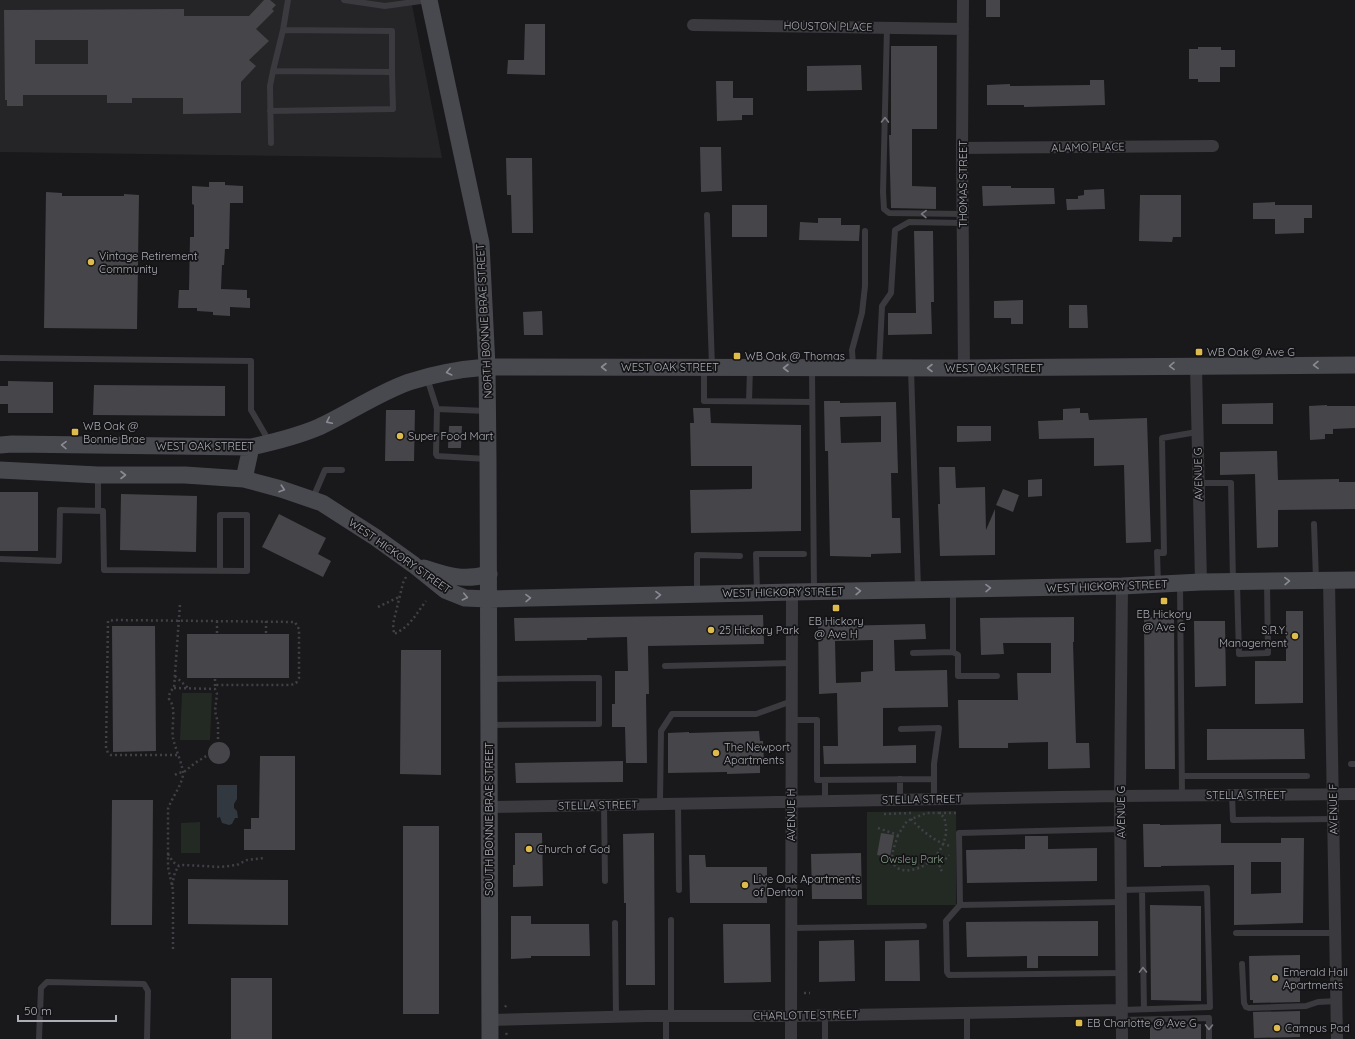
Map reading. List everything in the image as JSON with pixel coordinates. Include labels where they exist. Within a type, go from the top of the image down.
[{"type":"main road","name":"NORTH BONNIE BRAE STREET","points":[[429,0],[481,244],[488,411],[489,599]]},
{"type":"main road","name":"WEST OAK STREET","points":[[0,445],[252,447],[270,443],[318,427],[410,382],[461,369],[487,367],[964,368],[1355,364]]},
{"type":"main road","points":[[0,470],[98,475],[185,475],[244,479],[252,447]]},
{"type":"main road","name":"WEST HICKORY STREET","points":[[244,479],[281,489],[322,504],[365,530],[411,570],[445,590],[465,598],[489,599],[814,591],[1122,586],[1201,582],[1355,580]]},
{"type":"main road","points":[[411,570],[460,578],[478,578],[489,574]]},
{"type":"main road","name":"SOUTH BONNIE BRAE STREET","points":[[489,599],[490,1039]]},
{"type":"street","name":"THOMAS STREET","points":[[963,0],[962,148],[964,368]]},
{"type":"street","name":"HOUSTON PLACE","points":[[693,24],[963,29]]},
{"type":"street","name":"ALAMO PLACE","points":[[962,148],[1213,146]]},
{"type":"street","name":"AVENUE G","points":[[1196,366],[1201,582]]},
{"type":"street","name":"AVENUE F","points":[[1323,580],[1334,819],[1337,1038]]},
{"type":"street","name":"AVENUE G","points":[[1122,586],[1120,796],[1122,1039]]},
{"type":"street","name":"AVENUE H","points":[[791,1039],[792,592]]},
{"type":"street","name":"STELLA STREET","points":[[489,807],[1182,795],[1355,794]]},
{"type":"street","name":"CHARLOTTE STREET","points":[[490,1020],[967,1012],[1122,1015]]},
{"type":"lane","points":[[271,143],[270,86],[283,30],[288,0]]},
{"type":"lane","points":[[344,0],[385,6],[429,0]]},
{"type":"lane","points":[[887,27],[883,192],[884,208],[889,213],[963,219]]},
{"type":"lane","points":[[270,111],[393,109],[392,31],[283,30]]},
{"type":"lane","points":[[273,71],[392,72]]},
{"type":"lane","points":[[707,215],[708,367],[704,401],[812,402]]},
{"type":"lane","points":[[879,368],[882,306],[891,293],[895,230],[909,222],[963,219]]},
{"type":"lane","points":[[853,368],[852,350],[862,313],[864,293],[865,231]]},
{"type":"lane","points":[[0,358],[252,362],[251,410],[270,443]]},
{"type":"lane","points":[[749,402],[750,368]]},
{"type":"lane","points":[[812,368],[814,591]]},
{"type":"lane","points":[[911,368],[918,590]]},
{"type":"lane","points":[[427,378],[437,409],[437,456],[488,459]]},
{"type":"lane","points":[[437,409],[488,411]]},
{"type":"lane","points":[[1158,584],[1157,552],[1164,552],[1162,438],[1197,432]]},
{"type":"lane","points":[[312,500],[325,470],[342,470]]},
{"type":"lane","points":[[98,475],[98,511]]},
{"type":"lane","points":[[1198,483],[1231,483],[1239,654],[1268,653],[1266,581]]},
{"type":"lane","points":[[0,559],[59,561],[60,510],[103,511],[104,570],[220,571],[247,571],[247,515],[220,515],[220,571]]},
{"type":"lane","points":[[1314,524],[1323,580]]},
{"type":"lane","points":[[757,593],[756,554],[804,554]]},
{"type":"lane","points":[[697,594],[697,555],[740,556]]},
{"type":"lane","points":[[1180,584],[1182,795]]},
{"type":"lane","points":[[953,589],[953,652]]},
{"type":"lane","points":[[913,652],[953,652],[958,655],[958,676],[997,676]]},
{"type":"lane","points":[[665,666],[792,663]]},
{"type":"lane","points":[[489,679],[599,678],[599,724],[489,725]]},
{"type":"lane","points":[[660,803],[660,730],[672,714],[756,714],[792,701]]},
{"type":"lane","points":[[792,720],[817,720],[817,780],[933,779]]},
{"type":"lane","points":[[901,729],[939,728],[933,779],[934,799]]},
{"type":"lane","points":[[1182,776],[1307,776]]},
{"type":"lane","points":[[900,779],[900,800]]},
{"type":"lane","points":[[824,801],[825,780]]},
{"type":"lane","points":[[1232,795],[1233,820],[1334,819]]},
{"type":"lane","points":[[678,803],[680,890]]},
{"type":"lane","points":[[604,804],[605,882]]},
{"type":"lane","points":[[1120,829],[959,833],[960,905],[946,921],[947,972],[950,976],[1122,973]]},
{"type":"lane","points":[[960,905],[1121,896],[1142,890],[1207,888],[1210,1007],[1144,1009],[1122,1015]]},
{"type":"lane","points":[[1142,890],[1144,1009]]},
{"type":"lane","points":[[666,1039],[669,1016],[671,920]]},
{"type":"lane","points":[[615,923],[616,1017]]},
{"type":"lane","points":[[791,928],[924,926]]},
{"type":"lane","points":[[1236,933],[1336,933]]},
{"type":"lane","points":[[1242,964],[1244,1003],[1246,1007],[1306,1006],[1318,1002],[1337,1001]]},
{"type":"lane","points":[[39,1039],[40,988],[47,982],[144,984],[148,991],[147,1039]]},
{"type":"lane","points":[[967,1012],[967,1039]]},
{"type":"lane","points":[[825,1015],[825,1039]]},
{"type":"lane","points":[[1122,1015],[1209,1018],[1209,1039]]},
{"type":"path","points":[[411,570],[403,583],[394,624],[394,634],[402,630],[412,621],[426,601]]},
{"type":"path","points":[[378,608],[400,597]]},
{"type":"path","points":[[174,688],[180,604]]},
{"type":"path","points":[[173,949],[172,887],[168,867],[168,809],[181,783],[184,772],[177,755],[172,728],[172,703],[169,699],[170,691],[174,688],[291,685],[296,683],[299,678],[299,628],[295,622],[179,620],[108,621],[106,748],[108,753],[111,755],[177,755]]},
{"type":"path","points":[[217,621],[217,634]]},
{"type":"path","points":[[266,621],[266,634]]},
{"type":"path","points":[[174,676],[188,688]]},
{"type":"path","points":[[215,678],[217,694],[215,711],[218,723],[218,742]]},
{"type":"path","points":[[175,775],[184,772],[208,755]]},
{"type":"path","points":[[939,813],[944,817],[947,827],[943,844],[925,866],[908,871],[899,869],[893,862],[894,849],[898,835],[908,821],[926,813],[939,813],[956,813]]},
{"type":"path","points":[[912,819],[926,833],[943,844],[954,847],[940,867],[942,871]]},
{"type":"path","points":[[878,828],[898,835]]},
{"type":"path","points":[[168,853],[173,862],[179,866],[190,865],[221,867],[238,865],[247,860],[264,858]]},
{"type":"path","points":[[172,887],[175,872],[179,866]]},
{"type":"path","points":[[804,993],[810,992]]},
{"type":"path","points":[[505,1007],[508,1004]]},
{"type":"path","points":[[506,1032],[508,1037]]},
{"type":"shaded area","points":[[0,0],[411,0],[442,158],[0,152]]},
{"type":"shaded area","points":[[217,785],[237,785],[237,799],[234,804],[234,808],[237,811],[238,818],[235,818],[232,824],[229,825],[222,823],[220,817],[217,818]]},
{"type":"green space","points":[[182,693],[212,693],[210,740],[180,740]]},
{"type":"green space","name":"Owsley Park","points":[[956,811],[956,905],[867,905],[867,812]]},
{"type":"green space","points":[[200,822],[200,853],[181,853],[181,823]]},
{"type":"building","points":[[264,0],[270,0],[276,5],[272,9],[274,11],[256,29],[269,41],[249,60],[256,66],[241,82],[241,113],[183,114],[183,98],[132,98],[132,103],[107,103],[107,95],[23,95],[23,106],[7,106],[7,100],[5,100],[4,10],[184,9],[184,16],[249,16]],"holes":[[[35,40],[88,40],[88,64],[35,64]]]},
{"type":"building","points":[[986,0],[1000,0],[1000,17],[986,17]]},
{"type":"building","points":[[525,24],[545,24],[545,75],[507,74],[508,60],[524,60]]},
{"type":"building","points":[[891,46],[937,46],[937,129],[912,129],[912,186],[936,187],[936,209],[891,208],[889,135],[891,135]]},
{"type":"building","points":[[1198,47],[1221,47],[1221,50],[1235,50],[1235,67],[1220,67],[1220,82],[1198,82],[1198,79],[1189,79],[1189,49],[1198,49]]},
{"type":"building","points":[[861,65],[862,90],[807,91],[807,66]]},
{"type":"building","points":[[1090,80],[1104,80],[1105,105],[1024,107],[1024,105],[987,105],[987,85],[1090,85]]},
{"type":"building","points":[[716,81],[733,81],[733,98],[753,98],[753,115],[742,115],[742,120],[717,121]]},
{"type":"building","points":[[700,147],[721,147],[722,191],[701,192]]},
{"type":"building","points":[[506,158],[532,158],[533,233],[512,233],[511,195],[507,195]]},
{"type":"building","points":[[209,182],[225,182],[225,185],[243,186],[243,203],[230,203],[229,249],[225,249],[224,265],[222,265],[221,289],[247,290],[247,298],[250,298],[250,308],[230,307],[230,316],[213,315],[213,312],[197,311],[197,308],[178,308],[179,290],[189,290],[190,237],[194,237],[194,205],[192,204],[192,186],[209,187]]},
{"type":"building","points":[[982,186],[1054,188],[1055,204],[983,206]]},
{"type":"building","points":[[1104,189],[1105,209],[1067,210],[1066,199],[1078,199],[1078,196],[1084,195],[1084,190]]},
{"type":"building","name":"Vintage Retirement Community","points":[[46,192],[62,193],[62,196],[139,195],[137,329],[44,328]]},
{"type":"building","points":[[1140,195],[1181,195],[1181,237],[1173,237],[1172,242],[1139,241]]},
{"type":"building","points":[[1275,202],[1275,205],[1312,205],[1312,218],[1304,218],[1304,233],[1275,234],[1275,219],[1253,219],[1253,203]]},
{"type":"building","points":[[732,205],[767,205],[767,237],[732,237]]},
{"type":"building","points":[[818,218],[841,218],[841,225],[860,225],[859,241],[799,240],[800,222],[818,223]]},
{"type":"building","points":[[914,231],[933,231],[934,302],[931,302],[932,334],[888,335],[888,313],[916,313]]},
{"type":"building","points":[[1023,300],[1023,324],[1011,324],[1011,318],[994,318],[994,301]]},
{"type":"building","points":[[1069,305],[1087,305],[1088,328],[1069,328]]},
{"type":"building","points":[[542,311],[543,335],[524,335],[523,312]]},
{"type":"building","points":[[8,381],[53,382],[53,413],[8,413],[8,404],[0,404],[0,386],[8,386]]},
{"type":"building","points":[[94,385],[225,386],[225,416],[93,415]]},
{"type":"building","points":[[824,401],[840,401],[840,403],[896,402],[898,473],[891,473],[892,518],[900,518],[901,553],[871,554],[871,557],[830,556],[828,451],[825,451]],"holes":[[[881,416],[881,442],[841,443],[840,417]]]},
{"type":"building","points":[[1273,403],[1273,424],[1222,424],[1222,404]]},
{"type":"building","points":[[1309,406],[1355,406],[1355,428],[1333,429],[1333,434],[1325,434],[1325,439],[1310,440]]},
{"type":"building","points":[[693,408],[710,408],[711,423],[801,425],[801,531],[691,533],[690,490],[752,488],[752,466],[691,466],[690,423],[694,423]]},
{"type":"building","points":[[1080,408],[1080,413],[1088,413],[1089,420],[1147,418],[1151,542],[1126,543],[1124,465],[1094,466],[1094,438],[1039,439],[1038,421],[1063,420],[1063,409]]},
{"type":"building","name":"Super Food Mart","points":[[386,410],[415,410],[414,461],[385,461]]},
{"type":"building","points":[[449,426],[462,426],[461,448],[448,448]]},
{"type":"building","points":[[957,426],[991,426],[991,441],[957,442]]},
{"type":"building","points":[[1277,451],[1278,480],[1339,479],[1339,482],[1355,482],[1355,509],[1278,510],[1278,547],[1257,548],[1255,474],[1220,475],[1220,452]]},
{"type":"building","points":[[939,467],[955,467],[956,488],[985,487],[986,530],[995,509],[995,555],[940,556],[938,504],[940,504]]},
{"type":"building","points":[[1042,479],[1042,496],[1028,497],[1028,480]]},
{"type":"building","points":[[1003,489],[1019,495],[1013,512],[996,505]]},
{"type":"building","points":[[0,492],[38,492],[38,551],[0,551]]},
{"type":"building","points":[[121,494],[197,496],[196,552],[120,550]]},
{"type":"building","points":[[279,514],[326,538],[318,554],[331,561],[323,577],[262,547]]},
{"type":"building","name":"S.R.Y. Management","points":[[1286,611],[1303,611],[1303,703],[1255,704],[1255,661],[1286,661]]},
{"type":"building","points":[[763,615],[764,644],[648,646],[649,694],[646,694],[647,763],[626,763],[625,727],[612,727],[612,704],[615,704],[615,671],[628,671],[627,637],[587,638],[587,640],[515,641],[514,618]]},
{"type":"building","points":[[1074,617],[1073,642],[1076,743],[1089,743],[1090,768],[1048,769],[1048,742],[1008,743],[1008,748],[959,748],[958,700],[1018,700],[1017,673],[1051,673],[1051,643],[1003,643],[1004,654],[981,655],[980,618]]},
{"type":"building","points":[[1144,617],[1174,617],[1175,769],[1145,769]]},
{"type":"building","points":[[818,620],[835,620],[835,626],[925,624],[926,639],[894,640],[895,671],[947,670],[948,707],[883,708],[883,746],[916,745],[916,763],[824,764],[823,746],[838,746],[837,693],[819,694]],"holes":[[[873,640],[873,671],[861,672],[861,682],[836,683],[835,641]]]},
{"type":"building","points":[[1194,621],[1225,621],[1226,686],[1195,687]]},
{"type":"building","points":[[112,626],[155,626],[156,751],[113,752]]},
{"type":"building","points":[[187,634],[289,634],[289,678],[187,678]]},
{"type":"building","points":[[401,650],[441,650],[441,775],[400,774]]},
{"type":"building","points":[[1207,729],[1304,729],[1305,759],[1207,760]]},
{"type":"building","name":"The Newport Apartments","points":[[759,731],[760,741],[763,741],[764,764],[760,764],[760,773],[668,773],[668,733]]},
{"type":"building","points":[[219,742],[227,745],[230,753],[227,761],[219,764],[211,761],[208,753],[211,745]]},
{"type":"building","points":[[260,756],[295,756],[295,850],[244,850],[244,829],[251,829],[251,818],[259,818]]},
{"type":"building","points":[[623,761],[623,782],[516,783],[515,763]]},
{"type":"building","points":[[112,800],[153,800],[152,925],[111,925]]},
{"type":"building","points":[[1143,824],[1221,824],[1221,843],[1281,843],[1281,838],[1304,838],[1303,923],[1234,925],[1234,865],[1144,867]],"holes":[[[1251,862],[1281,862],[1281,893],[1251,894]]]},
{"type":"building","points":[[403,826],[439,826],[439,1014],[403,1014]]},
{"type":"building","name":"Church of God","points":[[515,833],[542,833],[543,886],[513,887]]},
{"type":"building","points":[[654,833],[655,985],[626,985],[626,903],[624,903],[623,834]]},
{"type":"building","points":[[881,833],[894,835],[890,857],[877,855]]},
{"type":"building","points":[[1025,836],[1048,836],[1048,849],[1097,848],[1097,881],[967,883],[966,850],[1025,849]]},
{"type":"building","points":[[861,853],[862,899],[812,899],[811,854]]},
{"type":"building","points":[[689,855],[705,855],[706,867],[767,867],[767,903],[690,903]]},
{"type":"building","points":[[188,879],[288,880],[288,925],[188,924]]},
{"type":"building","points":[[1150,905],[1201,906],[1201,1001],[1151,1000]]},
{"type":"building","points":[[511,916],[531,916],[531,924],[589,924],[590,956],[531,956],[531,958],[511,959]]},
{"type":"building","points":[[1098,921],[1098,956],[1038,956],[1038,968],[1027,968],[1027,956],[967,957],[966,922]]},
{"type":"building","points":[[723,924],[770,924],[771,982],[724,983]]},
{"type":"building","points":[[854,940],[855,981],[819,982],[819,941]]},
{"type":"building","points":[[919,940],[920,981],[885,981],[885,941]]},
{"type":"building","name":"Emerald Hall Apartments","points":[[1300,955],[1300,1002],[1253,1003],[1253,1000],[1250,1000],[1249,956]]},
{"type":"building","points":[[231,978],[272,978],[272,1039],[231,1039]]},
{"type":"building","name":"Campus Pad","points":[[1300,1011],[1300,1037],[1254,1038],[1253,1012]]},
{"type":"building","points":[[1201,1024],[1201,1039],[1150,1039],[1150,1025]]},
{"type":"place","name":"Vintage Retirement Community","points":[[91,262]]},
{"type":"place","name":"WB Oak @ Ave G","points":[[1199,352]]},
{"type":"place","name":"WB Oak @ Thomas","points":[[737,356]]},
{"type":"place","name":"WB Oak @ Bonnie Brae","points":[[75,432]]},
{"type":"place","name":"Super Food Mart","points":[[400,436]]},
{"type":"place","name":"EB Hickory @ Ave G","points":[[1164,601]]},
{"type":"place","name":"EB Hickory @ Ave H","points":[[836,608]]},
{"type":"place","name":"25 Hickory Park","points":[[711,630]]},
{"type":"place","name":"S.R.Y. Management","points":[[1295,636]]},
{"type":"place","name":"The Newport Apartments","points":[[716,753]]},
{"type":"place","name":"Church of God","points":[[529,849]]},
{"type":"place","name":"Live Oak Apartments of Denton","points":[[745,885]]},
{"type":"place","name":"Emerald Hall Apartments","points":[[1275,978]]},
{"type":"place","name":"EB Charlotte @ Ave G","points":[[1079,1023]]},
{"type":"place","name":"Campus Pad","points":[[1277,1028]]}]
